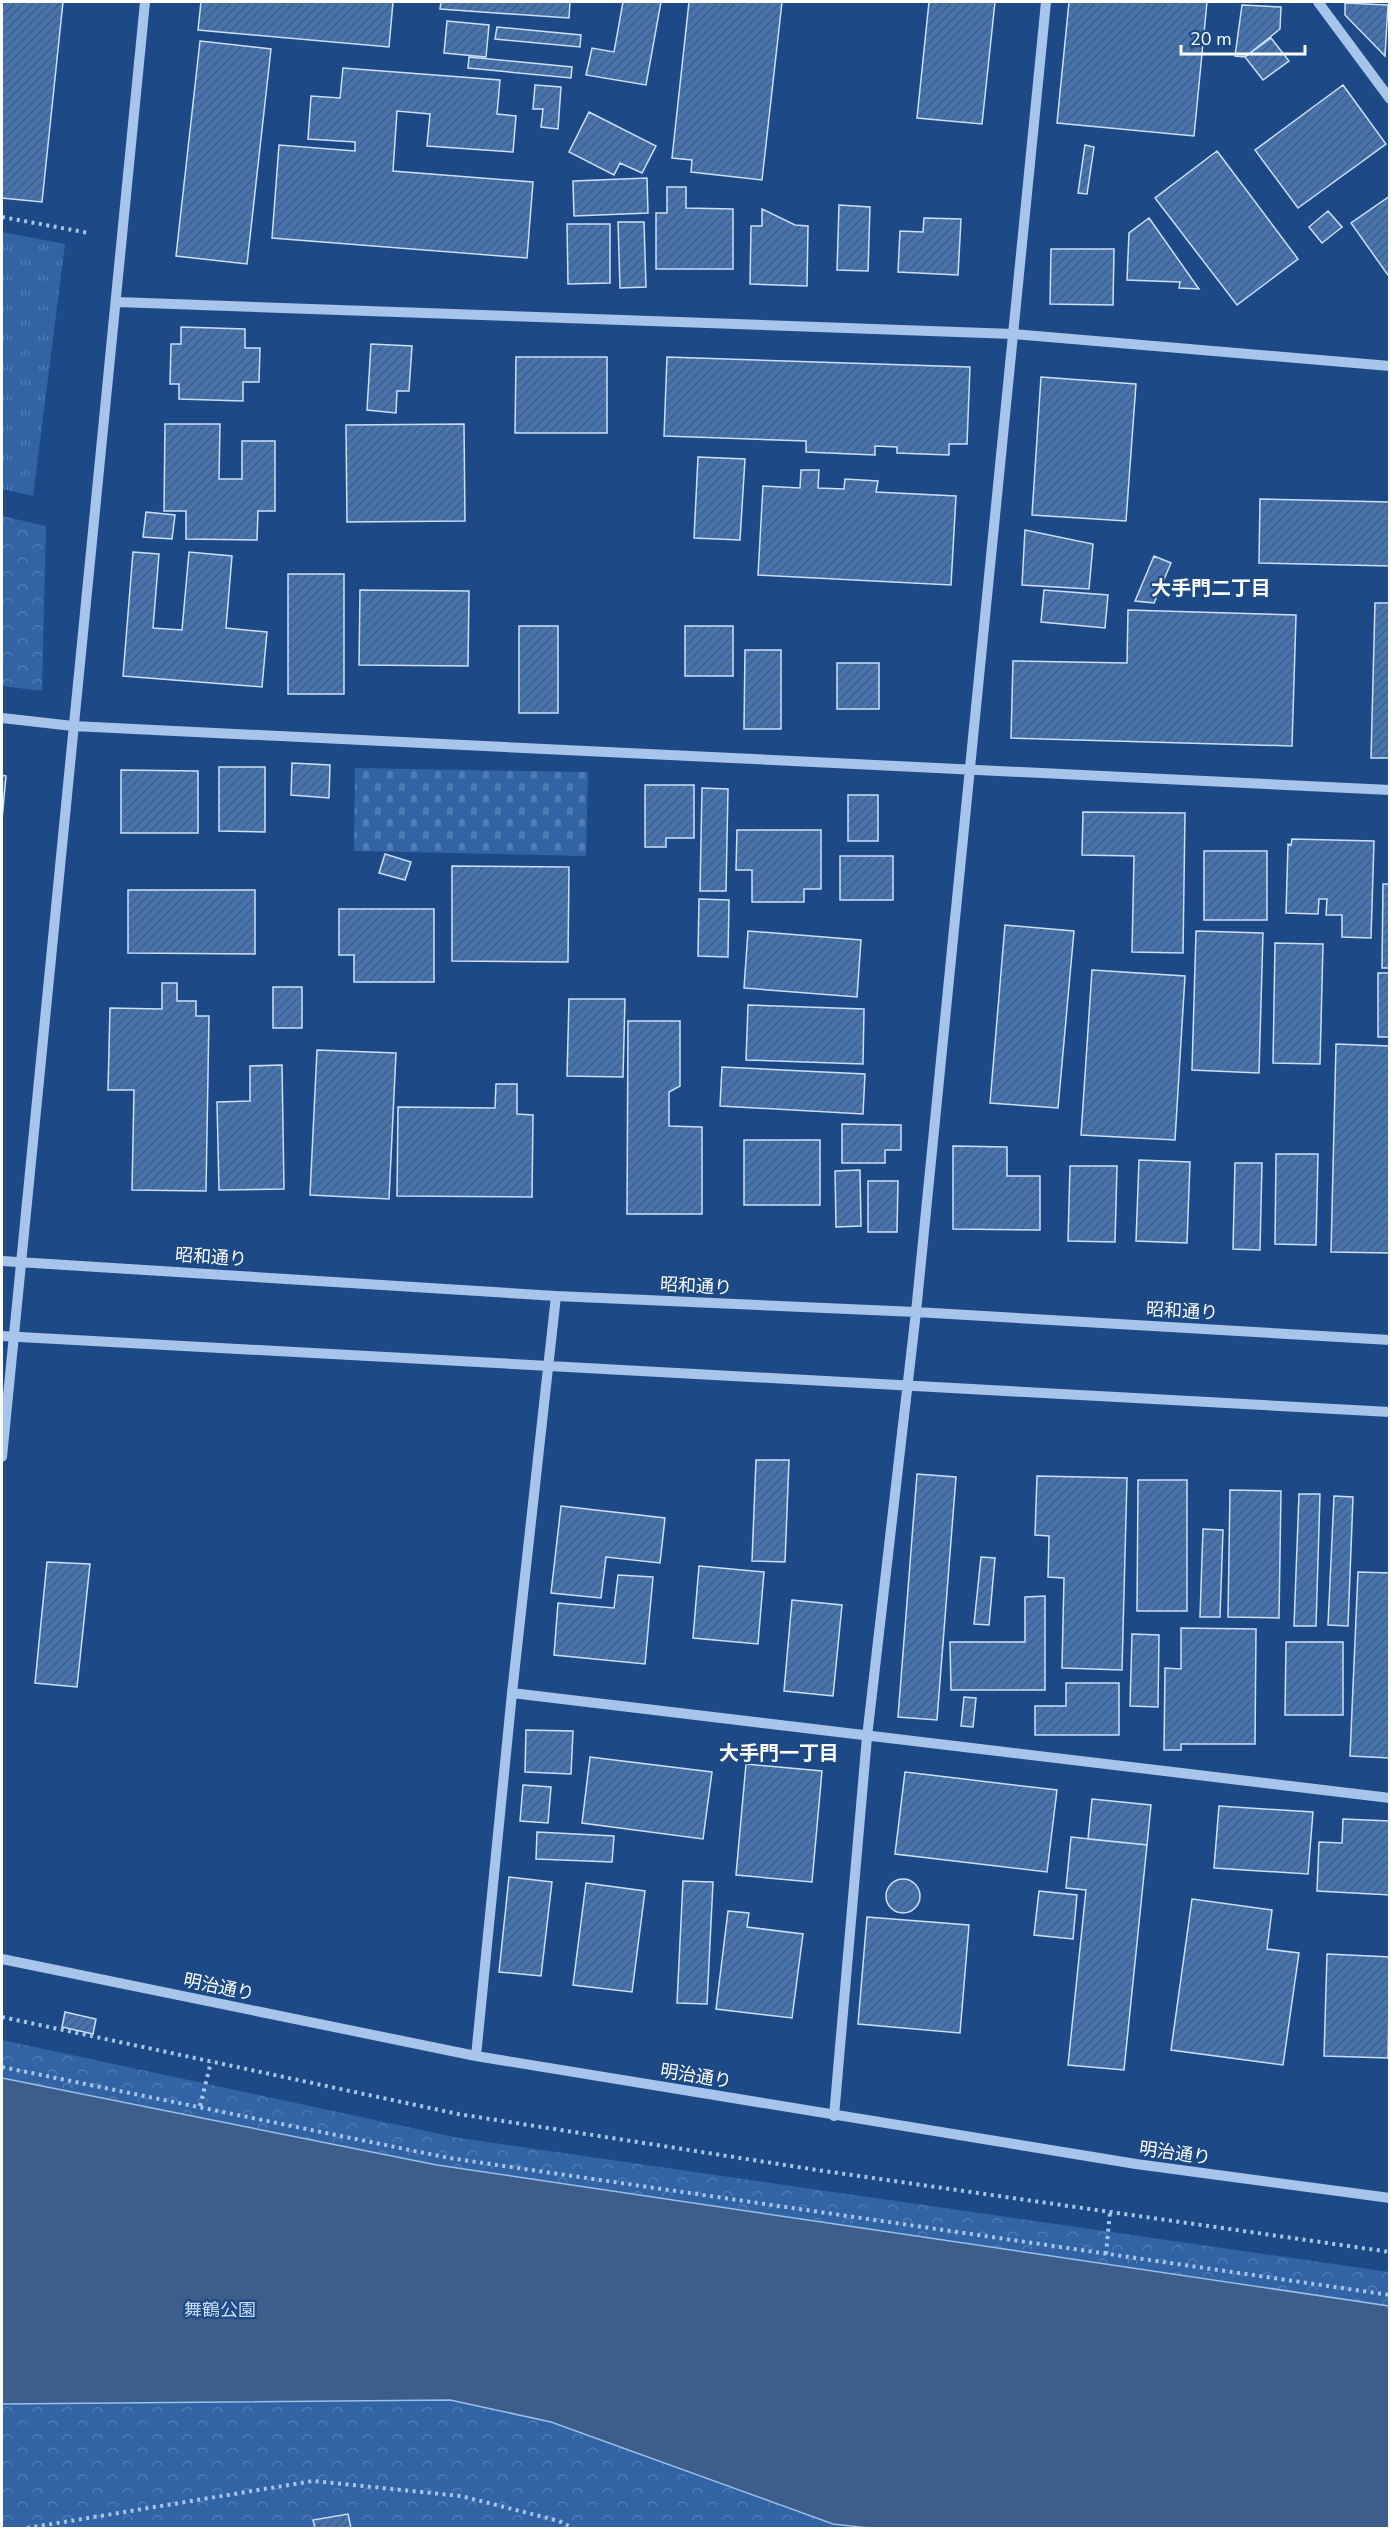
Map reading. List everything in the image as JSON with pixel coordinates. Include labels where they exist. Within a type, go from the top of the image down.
[{"type":"street","points":[[2,1458],[145,2]]},
{"type":"street","points":[[834,2115],[867,1737],[916,1312],[968,769],[1046,2]]},
{"type":"street","points":[[1318,2],[1389,99]]},
{"type":"street","points":[[117,302],[1012,334],[1389,366]]},
{"type":"street","points":[[2,718],[73,726],[1389,790]]},
{"type":"street","name":"昭和通り","points":[[2,1261],[556,1296],[916,1312],[1389,1340]]},
{"type":"street","points":[[476,2056],[512,1693],[556,1296]]},
{"type":"street","points":[[2,1336],[547,1364],[1389,1412]]},
{"type":"street","points":[[512,1693],[1389,1798]]},
{"type":"street","name":"明治通り","points":[[2,1959],[476,2056],[1136,2164],[1389,2198]]},
{"type":"path","points":[[2,217],[89,233]]},
{"type":"path","points":[[2,2017],[458,2114],[1389,2252]]},
{"type":"path","points":[[200,2106],[211,2062]]},
{"type":"path","points":[[2,2067],[449,2158],[1389,2295]]},
{"type":"path","points":[[1106,2254],[1110,2212]]},
{"type":"path","points":[[27,2529],[313,2481],[461,2496],[559,2521],[573,2529]]},
{"type":"green space","points":[[2,232],[65,244],[33,496],[2,489]]},
{"type":"green space","points":[[2,516],[46,526],[42,691],[2,686]]},
{"type":"green space","points":[[355,768],[588,772],[586,856],[354,851]]},
{"type":"green space","name":"舞鶴公園","points":[[2,2040],[459,2138],[1389,2272],[1389,2528],[2,2528]]},
{"type":"shaded area","name":"舞鶴公園","points":[[2,2078],[437,2165],[1389,2306],[1389,2528],[869,2528],[833,2524],[551,2422],[450,2400],[2,2404]]},
{"type":"building","points":[[2,2],[63,2],[42,202],[2,198]]},
{"type":"building","points":[[201,2],[393,2],[389,47],[198,30]]},
{"type":"building","points":[[441,2],[570,2],[569,18],[440,9]]},
{"type":"building","points":[[623,2],[661,2],[646,85],[586,75],[592,48],[614,52]]},
{"type":"building","points":[[689,2],[782,2],[762,180],[691,172],[692,160],[672,158]]},
{"type":"building","points":[[929,2],[995,2],[982,124],[917,118]]},
{"type":"building","points":[[1069,2],[1207,2],[1194,136],[1057,123]]},
{"type":"building","points":[[1345,3],[1388,5],[1385,56],[1345,15]]},
{"type":"building","points":[[1242,5],[1281,7],[1280,29],[1245,57],[1235,56]]},
{"type":"building","points":[[447,21],[489,25],[486,57],[444,53]]},
{"type":"building","points":[[497,27],[581,35],[580,47],[495,39]]},
{"type":"building","points":[[1271,38],[1289,61],[1263,80],[1245,57]]},
{"type":"building","points":[[200,41],[271,49],[247,264],[176,256]]},
{"type":"building","points":[[469,57],[572,67],[571,78],[468,68]]},
{"type":"building","points":[[343,68],[500,80],[497,114],[516,116],[513,152],[427,146],[430,114],[397,111],[393,171],[533,182],[527,258],[272,238],[279,145],[355,151],[355,142],[308,139],[311,96],[340,98]]},
{"type":"building","points":[[535,85],[561,87],[558,129],[541,127],[543,109],[533,109]]},
{"type":"building","points":[[1343,85],[1386,144],[1298,208],[1255,150]]},
{"type":"building","points":[[589,112],[656,146],[642,173],[620,163],[614,175],[569,152]]},
{"type":"building","points":[[1085,145],[1094,147],[1087,194],[1078,193]]},
{"type":"building","points":[[1217,151],[1298,259],[1237,305],[1155,198]]},
{"type":"building","points":[[647,178],[648,213],[574,216],[573,181]]},
{"type":"building","points":[[667,187],[686,187],[686,208],[733,209],[733,269],[656,269],[656,213],[667,213]]},
{"type":"building","points":[[1390,196],[1390,278],[1351,223]]},
{"type":"building","points":[[839,205],[870,207],[868,271],[837,270]]},
{"type":"building","points":[[762,209],[795,225],[808,226],[807,286],[750,284],[751,226],[762,226]]},
{"type":"building","points":[[1328,211],[1342,227],[1322,243],[1309,227]]},
{"type":"building","points":[[924,218],[961,219],[958,275],[898,272],[900,231],[923,232]]},
{"type":"building","points":[[1149,218],[1199,289],[1179,288],[1180,282],[1127,280],[1129,233]]},
{"type":"building","points":[[618,222],[644,222],[646,287],[620,288]]},
{"type":"building","points":[[567,224],[610,224],[610,283],[568,284]]},
{"type":"building","points":[[1051,249],[1114,249],[1113,305],[1050,304]]},
{"type":"building","points":[[181,327],[245,329],[245,348],[260,348],[259,382],[243,382],[243,401],[179,399],[179,384],[170,384],[171,344],[181,344]]},
{"type":"building","points":[[371,344],[412,346],[409,391],[397,391],[396,413],[367,410]]},
{"type":"building","points":[[516,357],[607,357],[607,433],[515,433]]},
{"type":"building","points":[[667,357],[970,367],[967,444],[949,444],[949,455],[897,453],[897,447],[875,446],[875,455],[806,452],[806,441],[664,436]]},
{"type":"building","points":[[1041,377],[1136,384],[1126,521],[1032,515]]},
{"type":"building","points":[[165,424],[220,424],[219,479],[242,479],[242,441],[275,441],[275,511],[258,511],[257,540],[186,539],[186,511],[164,511]]},
{"type":"building","points":[[464,424],[465,521],[347,522],[346,425]]},
{"type":"building","points":[[698,457],[745,459],[740,540],[694,538]]},
{"type":"building","points":[[801,470],[819,470],[818,488],[844,489],[845,479],[878,481],[876,492],[956,496],[951,585],[758,575],[763,486],[800,488]]},
{"type":"building","points":[[1260,499],[1390,502],[1390,566],[1259,563]]},
{"type":"building","points":[[146,512],[175,515],[172,539],[143,537]]},
{"type":"building","points":[[1025,530],[1093,544],[1089,589],[1022,585]]},
{"type":"building","points":[[133,552],[159,554],[153,628],[182,630],[189,552],[232,556],[226,628],[267,632],[262,687],[123,676]]},
{"type":"building","points":[[1154,556],[1171,563],[1154,603],[1135,601]]},
{"type":"building","points":[[288,574],[344,574],[344,694],[288,694]]},
{"type":"building","points":[[360,590],[469,591],[468,666],[359,665]]},
{"type":"building","points":[[1044,590],[1108,595],[1105,628],[1041,622]]},
{"type":"building","points":[[1375,603],[1390,603],[1390,758],[1371,758]]},
{"type":"building","points":[[1128,610],[1296,615],[1292,746],[1011,738],[1013,661],[1127,663]]},
{"type":"building","points":[[519,626],[558,626],[558,713],[519,713]]},
{"type":"building","points":[[685,626],[733,626],[733,676],[685,676]]},
{"type":"building","points":[[745,650],[781,650],[781,729],[744,729]]},
{"type":"building","points":[[837,663],[879,663],[879,709],[837,709]]},
{"type":"building","points":[[292,763],[330,765],[329,798],[291,795]]},
{"type":"building","points":[[219,767],[265,767],[265,832],[219,831]]},
{"type":"building","points":[[121,770],[198,771],[198,833],[121,833]]},
{"type":"building","points":[[2,775],[6,776],[2,820]]},
{"type":"building","points":[[645,785],[694,785],[694,838],[666,838],[666,847],[645,847]]},
{"type":"building","points":[[702,788],[728,789],[726,891],[700,891]]},
{"type":"building","points":[[848,795],[878,795],[878,841],[848,841]]},
{"type":"building","points":[[1083,812],[1185,813],[1183,953],[1132,952],[1134,856],[1082,855]]},
{"type":"building","points":[[737,830],[821,830],[821,889],[804,889],[804,902],[752,902],[752,870],[736,870]]},
{"type":"building","points":[[1292,839],[1374,841],[1371,938],[1342,937],[1342,915],[1326,915],[1327,899],[1319,899],[1318,914],[1286,913],[1288,844],[1291,845]]},
{"type":"building","points":[[1204,851],[1267,851],[1267,920],[1204,920]]},
{"type":"building","points":[[385,854],[411,862],[405,880],[379,873]]},
{"type":"building","points":[[840,856],[893,856],[893,900],[840,900]]},
{"type":"building","points":[[452,866],[569,867],[568,962],[452,961]]},
{"type":"building","points":[[1383,884],[1390,884],[1390,968],[1382,968]]},
{"type":"building","points":[[128,890],[255,890],[255,954],[128,953]]},
{"type":"building","points":[[699,899],[729,900],[728,957],[698,956]]},
{"type":"building","points":[[339,909],[434,909],[434,982],[354,982],[354,955],[339,955]]},
{"type":"building","points":[[1005,925],[1074,931],[1058,1108],[990,1103]]},
{"type":"building","points":[[748,931],[861,940],[857,997],[744,988]]},
{"type":"building","points":[[1196,931],[1263,933],[1259,1073],[1192,1070]]},
{"type":"building","points":[[1275,943],[1323,944],[1320,1064],[1273,1063]]},
{"type":"building","points":[[1092,970],[1185,976],[1175,1140],[1081,1135]]},
{"type":"building","points":[[1378,973],[1390,973],[1390,1037],[1378,1037]]},
{"type":"building","points":[[162,983],[177,983],[177,1001],[196,1001],[196,1016],[209,1016],[206,1191],[132,1190],[134,1090],[108,1090],[110,1008],[162,1009]]},
{"type":"building","points":[[273,987],[302,987],[302,1028],[273,1028]]},
{"type":"building","points":[[569,999],[625,999],[623,1077],[567,1076]]},
{"type":"building","points":[[748,1005],[864,1009],[863,1064],[746,1060]]},
{"type":"building","points":[[628,1021],[680,1021],[680,1086],[669,1092],[669,1126],[702,1127],[702,1214],[627,1214]]},
{"type":"building","points":[[1336,1044],[1390,1046],[1390,1253],[1331,1252]]},
{"type":"building","points":[[317,1050],[396,1053],[389,1199],[310,1195]]},
{"type":"building","points":[[282,1065],[284,1189],[219,1190],[217,1102],[250,1101],[250,1066]]},
{"type":"building","points":[[722,1067],[865,1074],[863,1114],[720,1106]]},
{"type":"building","points":[[496,1084],[517,1084],[517,1114],[533,1115],[532,1197],[397,1196],[398,1107],[495,1108]]},
{"type":"building","points":[[842,1124],[901,1125],[901,1150],[885,1150],[885,1163],[842,1163]]},
{"type":"building","points":[[744,1140],[820,1140],[820,1205],[744,1205]]},
{"type":"building","points":[[953,1146],[1007,1147],[1007,1176],[1040,1176],[1040,1230],[953,1229]]},
{"type":"building","points":[[1276,1154],[1318,1154],[1316,1245],[1275,1244]]},
{"type":"building","points":[[1139,1160],[1190,1162],[1187,1243],[1136,1241]]},
{"type":"building","points":[[1235,1163],[1262,1163],[1260,1250],[1233,1249]]},
{"type":"building","points":[[1070,1166],[1117,1166],[1115,1242],[1068,1241]]},
{"type":"building","points":[[860,1170],[861,1226],[836,1227],[835,1171]]},
{"type":"building","points":[[868,1181],[898,1181],[897,1232],[868,1232]]},
{"type":"building","points":[[756,1460],[789,1460],[785,1562],[752,1561]]},
{"type":"building","points":[[917,1474],[956,1477],[937,1720],[898,1717]]},
{"type":"building","points":[[1037,1476],[1127,1478],[1122,1670],[1062,1668],[1064,1578],[1048,1577],[1049,1536],[1035,1535]]},
{"type":"building","points":[[1138,1480],[1187,1480],[1187,1611],[1137,1611]]},
{"type":"building","points":[[1230,1490],[1281,1491],[1279,1618],[1228,1617]]},
{"type":"building","points":[[1299,1494],[1320,1494],[1316,1626],[1294,1626]]},
{"type":"building","points":[[1334,1496],[1353,1497],[1348,1626],[1328,1625]]},
{"type":"building","points":[[561,1506],[665,1518],[660,1563],[606,1557],[601,1598],[551,1593]]},
{"type":"building","points":[[1203,1529],[1223,1530],[1220,1617],[1200,1617]]},
{"type":"building","points":[[981,1557],[995,1558],[989,1625],[974,1624]]},
{"type":"building","points":[[47,1562],[90,1564],[77,1687],[35,1683]]},
{"type":"building","points":[[699,1566],[764,1572],[758,1644],[693,1638]]},
{"type":"building","points":[[1358,1572],[1390,1573],[1390,1758],[1350,1756]]},
{"type":"building","points":[[618,1575],[653,1577],[645,1664],[554,1655],[558,1603],[614,1608]]},
{"type":"building","points":[[1045,1596],[1045,1690],[951,1690],[950,1642],[1025,1642],[1025,1597]]},
{"type":"building","points":[[792,1600],[842,1605],[833,1696],[784,1691]]},
{"type":"building","points":[[1181,1628],[1256,1629],[1255,1744],[1181,1744],[1181,1750],[1164,1750],[1165,1668],[1181,1669]]},
{"type":"building","points":[[1132,1634],[1159,1635],[1158,1707],[1130,1706]]},
{"type":"building","points":[[1286,1642],[1343,1642],[1343,1715],[1285,1715]]},
{"type":"building","points":[[1066,1683],[1119,1683],[1119,1735],[1035,1735],[1035,1706],[1066,1706]]},
{"type":"building","points":[[964,1697],[976,1698],[973,1727],[961,1726]]},
{"type":"building","points":[[526,1730],[573,1731],[571,1774],[525,1772]]},
{"type":"building","points":[[590,1757],[712,1772],[703,1839],[582,1823]]},
{"type":"building","points":[[746,1764],[822,1771],[812,1882],[736,1875]]},
{"type":"building","points":[[905,1772],[1057,1790],[1047,1872],[895,1854]]},
{"type":"building","points":[[523,1785],[551,1787],[548,1823],[520,1821]]},
{"type":"building","points":[[1092,1799],[1151,1805],[1147,1845],[1088,1839]]},
{"type":"building","points":[[1219,1806],[1313,1812],[1308,1874],[1214,1868]]},
{"type":"building","points":[[1343,1819],[1390,1821],[1390,1895],[1317,1891],[1319,1842],[1342,1843]]},
{"type":"building","points":[[537,1832],[614,1836],[612,1862],[536,1859]]},
{"type":"building","points":[[1071,1837],[1147,1845],[1124,2070],[1068,2065],[1086,1890],[1066,1888]]},
{"type":"building","points":[[509,1877],[552,1882],[541,1976],[499,1972]]},
{"type":"building","points":[[903,1879],[915,1884],[920,1896],[915,1908],[903,1913],[891,1908],[886,1896],[891,1884]]},
{"type":"building","points":[[683,1881],[713,1882],[707,2004],[677,2003]]},
{"type":"building","points":[[586,1883],[645,1891],[632,1992],[573,1985]]},
{"type":"building","points":[[1039,1891],[1077,1895],[1073,1939],[1034,1935]]},
{"type":"building","points":[[1192,1899],[1272,1910],[1267,1949],[1299,1953],[1283,2065],[1171,2050]]},
{"type":"building","points":[[728,1911],[749,1913],[747,1927],[803,1934],[792,2018],[716,2009]]},
{"type":"building","points":[[867,1917],[969,1925],[960,2033],[858,2024]]},
{"type":"building","points":[[1327,1954],[1390,1957],[1388,2058],[1324,2056]]},
{"type":"building","points":[[65,2012],[96,2019],[93,2034],[62,2027]]},
{"type":"building","points":[[348,2514],[351,2528],[315,2528],[313,2520]]},
{"type":"district","name":"大手門二丁目","points":[[1211,588]]},
{"type":"district","name":"大手門一丁目","points":[[779,1753]]}]
